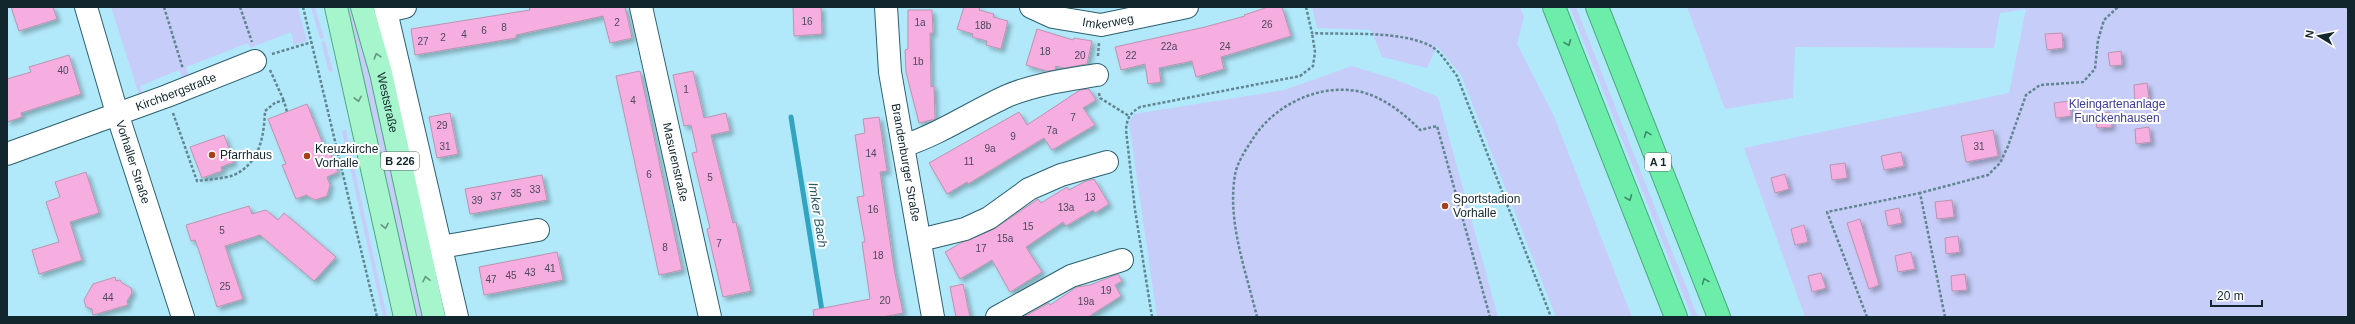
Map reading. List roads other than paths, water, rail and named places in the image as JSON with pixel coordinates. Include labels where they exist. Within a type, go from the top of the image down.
[{"type":"highway","points":[[1554,7],[1676,317]]},
{"type":"highway","name":"A 1","points":[[1597,7],[1719,317]]},
{"type":"main road","name":"B 226","points":[[336,7],[405,317]]},
{"type":"main road","name":"Weststraße","points":[[362,7],[381,73],[434,317]]},
{"type":"street","name":"Vorhaller Straße","points":[[86,7],[117,113],[183,317]]},
{"type":"street","name":"Masurenstraße","points":[[641,7],[710,317]]},
{"type":"street","name":"Brandenburger Straße","points":[[886,7],[890,72],[933,317]]},
{"type":"street","name":"Imkerweg","points":[[1031,7],[1053,17],[1101,25],[1187,7]]},
{"type":"street","name":"Weststraße","points":[[392,8],[441,247],[457,317]]},
{"type":"street","name":"Kirchbergstraße","points":[[7,154],[167,96],[259,59]]},
{"type":"street","points":[[903,146],[940,131],[1008,96],[1097,69]]},
{"type":"street","points":[[920,240],[965,229],[989,218],[1029,189],[1061,175],[1107,162]]},
{"type":"street","points":[[441,247],[538,230]]},
{"type":"street","points":[[997,317],[1071,276],[1122,260]]},
{"type":"waterway","name":"Imker Bach","points":[[791,117],[823,317]]},
{"type":"place","name":"Pfarrhaus","points":[[212,155]]},
{"type":"place","name":"Kreuzkirche Vorhalle","points":[[307,156]]},
{"type":"place","name":"Sportstadion Vorhalle","points":[[1445,206]]},
{"type":"park label","name":"Kleingartenanlage Funckenhausen","points":[[2117,111]]}]
